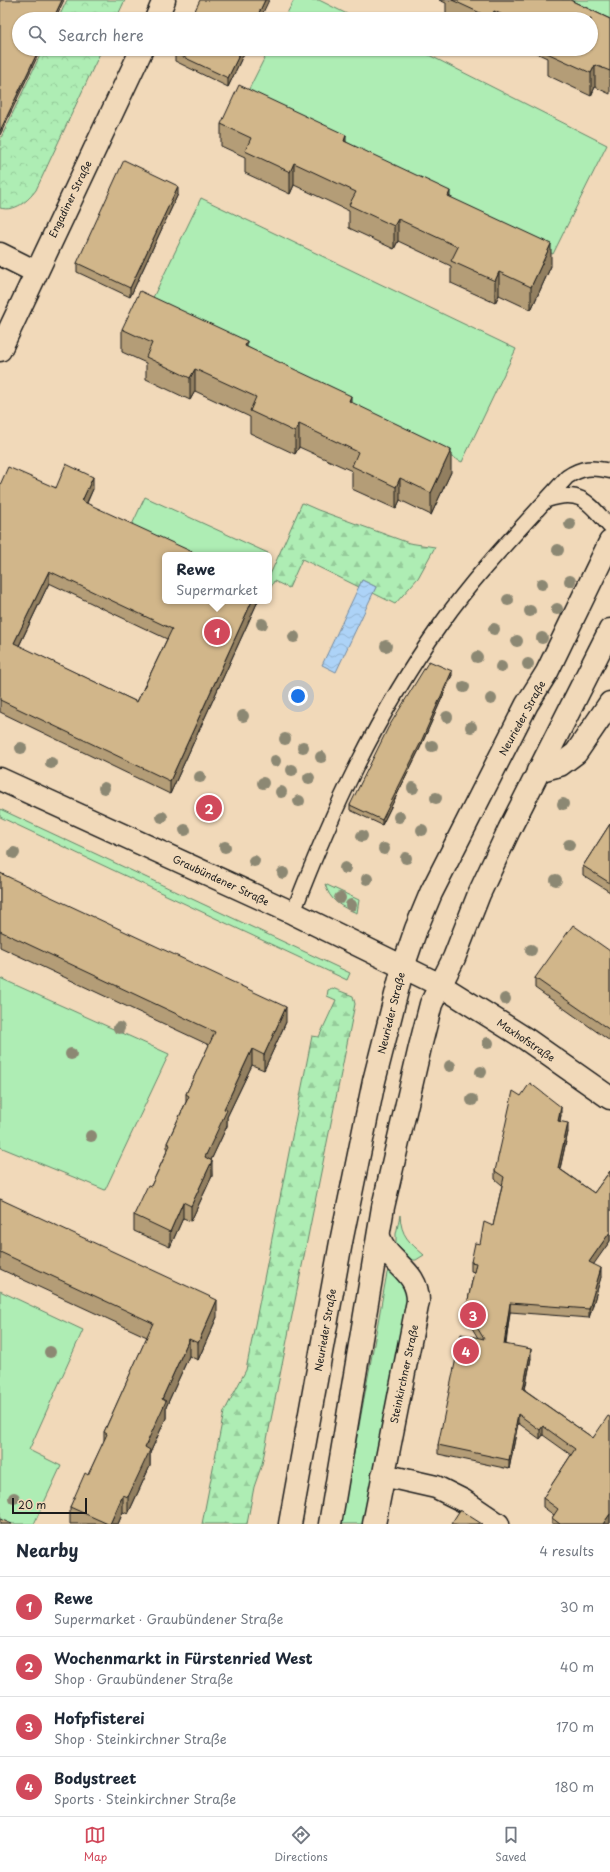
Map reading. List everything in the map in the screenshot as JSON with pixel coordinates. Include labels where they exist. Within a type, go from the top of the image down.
[{"type":"main road","points":[[159,12],[164,0]]},
{"type":"main road","name":"Engadiner Straße","points":[[0,350],[139,56]]},
{"type":"main road","points":[[0,254],[36,272]]},
{"type":"main road","name":"Neurieder Straße","points":[[290,1524],[341,1242],[374,1081],[403,967],[416,929],[431,893],[527,704],[547,672],[610,542]]},
{"type":"main road","points":[[330,1524],[386,1193],[431,1004],[454,958],[491,868],[538,771],[610,630]]},
{"type":"main road","points":[[538,771],[560,765],[576,753],[610,703]]},
{"type":"main road","name":"Graubündener Straße","points":[[0,778],[293,914],[440,985]]},
{"type":"main road","name":"Maxhofstraße","points":[[440,985],[526,1039],[610,1098]]},
{"type":"main road","name":"Steinkirchner Straße","points":[[374,1524],[418,1306],[418,1295],[413,1278],[389,1254],[379,1237]]},
{"type":"main road","points":[[383,1475],[436,1488],[464,1501],[498,1524]]},
{"type":"lane","points":[[293,914],[340,798],[368,741],[397,690],[441,623],[485,568],[567,477],[586,468],[610,471]]},
{"type":"lane","points":[[546,500],[562,495],[579,497],[588,503],[610,527]]},
{"type":"green space","points":[[67,0],[125,0],[119,12],[61,12]]},
{"type":"green space","points":[[294,0],[319,0],[343,12],[288,12]]},
{"type":"green space","points":[[562,0],[610,0],[610,23],[598,17],[598,12],[587,12]]},
{"type":"green space","points":[[40,56],[99,56],[36,190],[21,205],[6,209],[0,208],[0,140]]},
{"type":"green space","points":[[266,56],[431,56],[607,145],[553,254],[244,99]]},
{"type":"green space","points":[[201,198],[516,349],[462,462],[147,310]]},
{"type":"green space","points":[[145,497],[266,552],[180,552],[130,529]]},
{"type":"green space","points":[[302,503],[409,543],[435,547],[418,578],[395,604],[373,593],[376,587],[362,580],[359,587],[302,559],[289,588],[274,581],[272,585],[272,570]]},
{"type":"green space","points":[[0,809],[350,973],[347,980],[0,817]]},
{"type":"green space","points":[[325,884],[359,900],[357,913],[337,903],[330,895]]},
{"type":"green space","points":[[0,978],[169,1054],[105,1190],[0,1147]]},
{"type":"green space","points":[[332,988],[353,996],[355,1004],[262,1464],[254,1487],[247,1524],[202,1524],[224,1412],[246,1370],[312,1036],[319,1037],[336,1000],[327,996],[328,990]]},
{"type":"green space","points":[[400,1215],[402,1228],[407,1238],[424,1255],[416,1260],[410,1260],[396,1246],[396,1234]]},
{"type":"green space","points":[[390,1268],[409,1295],[367,1524],[341,1524],[387,1273]]},
{"type":"green space","points":[[0,1291],[83,1330],[29,1450],[61,1466],[34,1524],[0,1524]]},
{"type":"water","points":[[362,580],[376,587],[336,672],[322,665]]},
{"type":"building","points":[[0,0],[62,0],[56,12],[12,12],[12,56],[36,56],[0,131]]},
{"type":"building","points":[[200,0],[265,0],[259,12],[194,12]]},
{"type":"building","points":[[452,0],[570,0],[595,12],[494,11],[478,12]]},
{"type":"building","points":[[598,13],[610,19],[610,71],[595,65],[591,73],[554,56],[598,56]]},
{"type":"building","points":[[181,56],[239,56],[228,78]]},
{"type":"building","points":[[239,85],[346,135],[344,141],[450,191],[448,196],[551,244],[531,287],[499,272],[495,281],[451,261],[458,247],[398,219],[394,226],[349,205],[356,192],[294,163],[290,172],[245,151],[251,138],[221,124]]},
{"type":"building","points":[[124,160],[178,186],[130,288],[77,263]]},
{"type":"building","points":[[140,291],[247,341],[245,346],[351,396],[349,401],[451,450],[431,493],[400,478],[396,487],[352,466],[358,452],[299,424],[295,432],[250,411],[256,397],[195,369],[190,378],[146,357],[152,343],[122,329]]},
{"type":"building","points":[[66,464],[93,477],[82,501],[192,552],[162,552],[162,604],[251,604],[170,781],[0,700],[0,485],[8,467],[56,488]],"holes":[[[49,571],[172,629],[137,702],[14,643]]]},
{"type":"building","points":[[429,661],[452,671],[420,744],[382,820],[350,805],[388,728]]},
{"type":"building","points":[[610,824],[610,883],[583,866]]},
{"type":"building","points":[[0,873],[286,1007],[264,1055],[252,1049],[224,1109],[227,1110],[205,1157],[212,1161],[191,1206],[183,1202],[170,1232],[134,1215],[148,1185],[151,1186],[170,1145],[167,1143],[189,1096],[186,1094],[215,1032],[0,931]]},
{"type":"building","points":[[573,925],[610,951],[610,1030],[535,978]]},
{"type":"building","points":[[530,1083],[561,1107],[558,1121],[568,1123],[558,1168],[594,1193],[610,1171],[610,1232],[589,1262],[601,1268],[589,1309],[510,1303],[504,1344],[531,1349],[523,1389],[593,1438],[608,1416],[610,1417],[610,1514],[603,1524],[560,1524],[552,1518],[558,1509],[543,1498],[575,1449],[543,1426],[540,1430],[518,1414],[509,1460],[438,1445],[461,1334],[484,1339],[466,1309],[476,1263],[471,1262],[475,1243],[480,1244],[484,1222],[493,1226],[504,1177],[495,1171],[513,1091],[521,1096]]},
{"type":"building","points":[[0,1199],[217,1300],[198,1343],[189,1339],[162,1399],[166,1401],[145,1447],[150,1450],[128,1497],[123,1495],[110,1524],[70,1507],[85,1473],[88,1475],[107,1434],[104,1432],[153,1323],[0,1252]]},
{"type":"building","points":[[460,1510],[482,1524],[451,1524]]},
{"type":"building","points":[[0,1519],[12,1524],[0,1524]]},
{"type":"place","name":"Rewe","points":[[217,632]]},
{"type":"place","name":"Wochenmarkt in Fürstenried West","points":[[209,808]]},
{"type":"place","name":"Hofpfisterei","points":[[473,1315]]},
{"type":"place","name":"Bodystreet","points":[[466,1351]]}]
